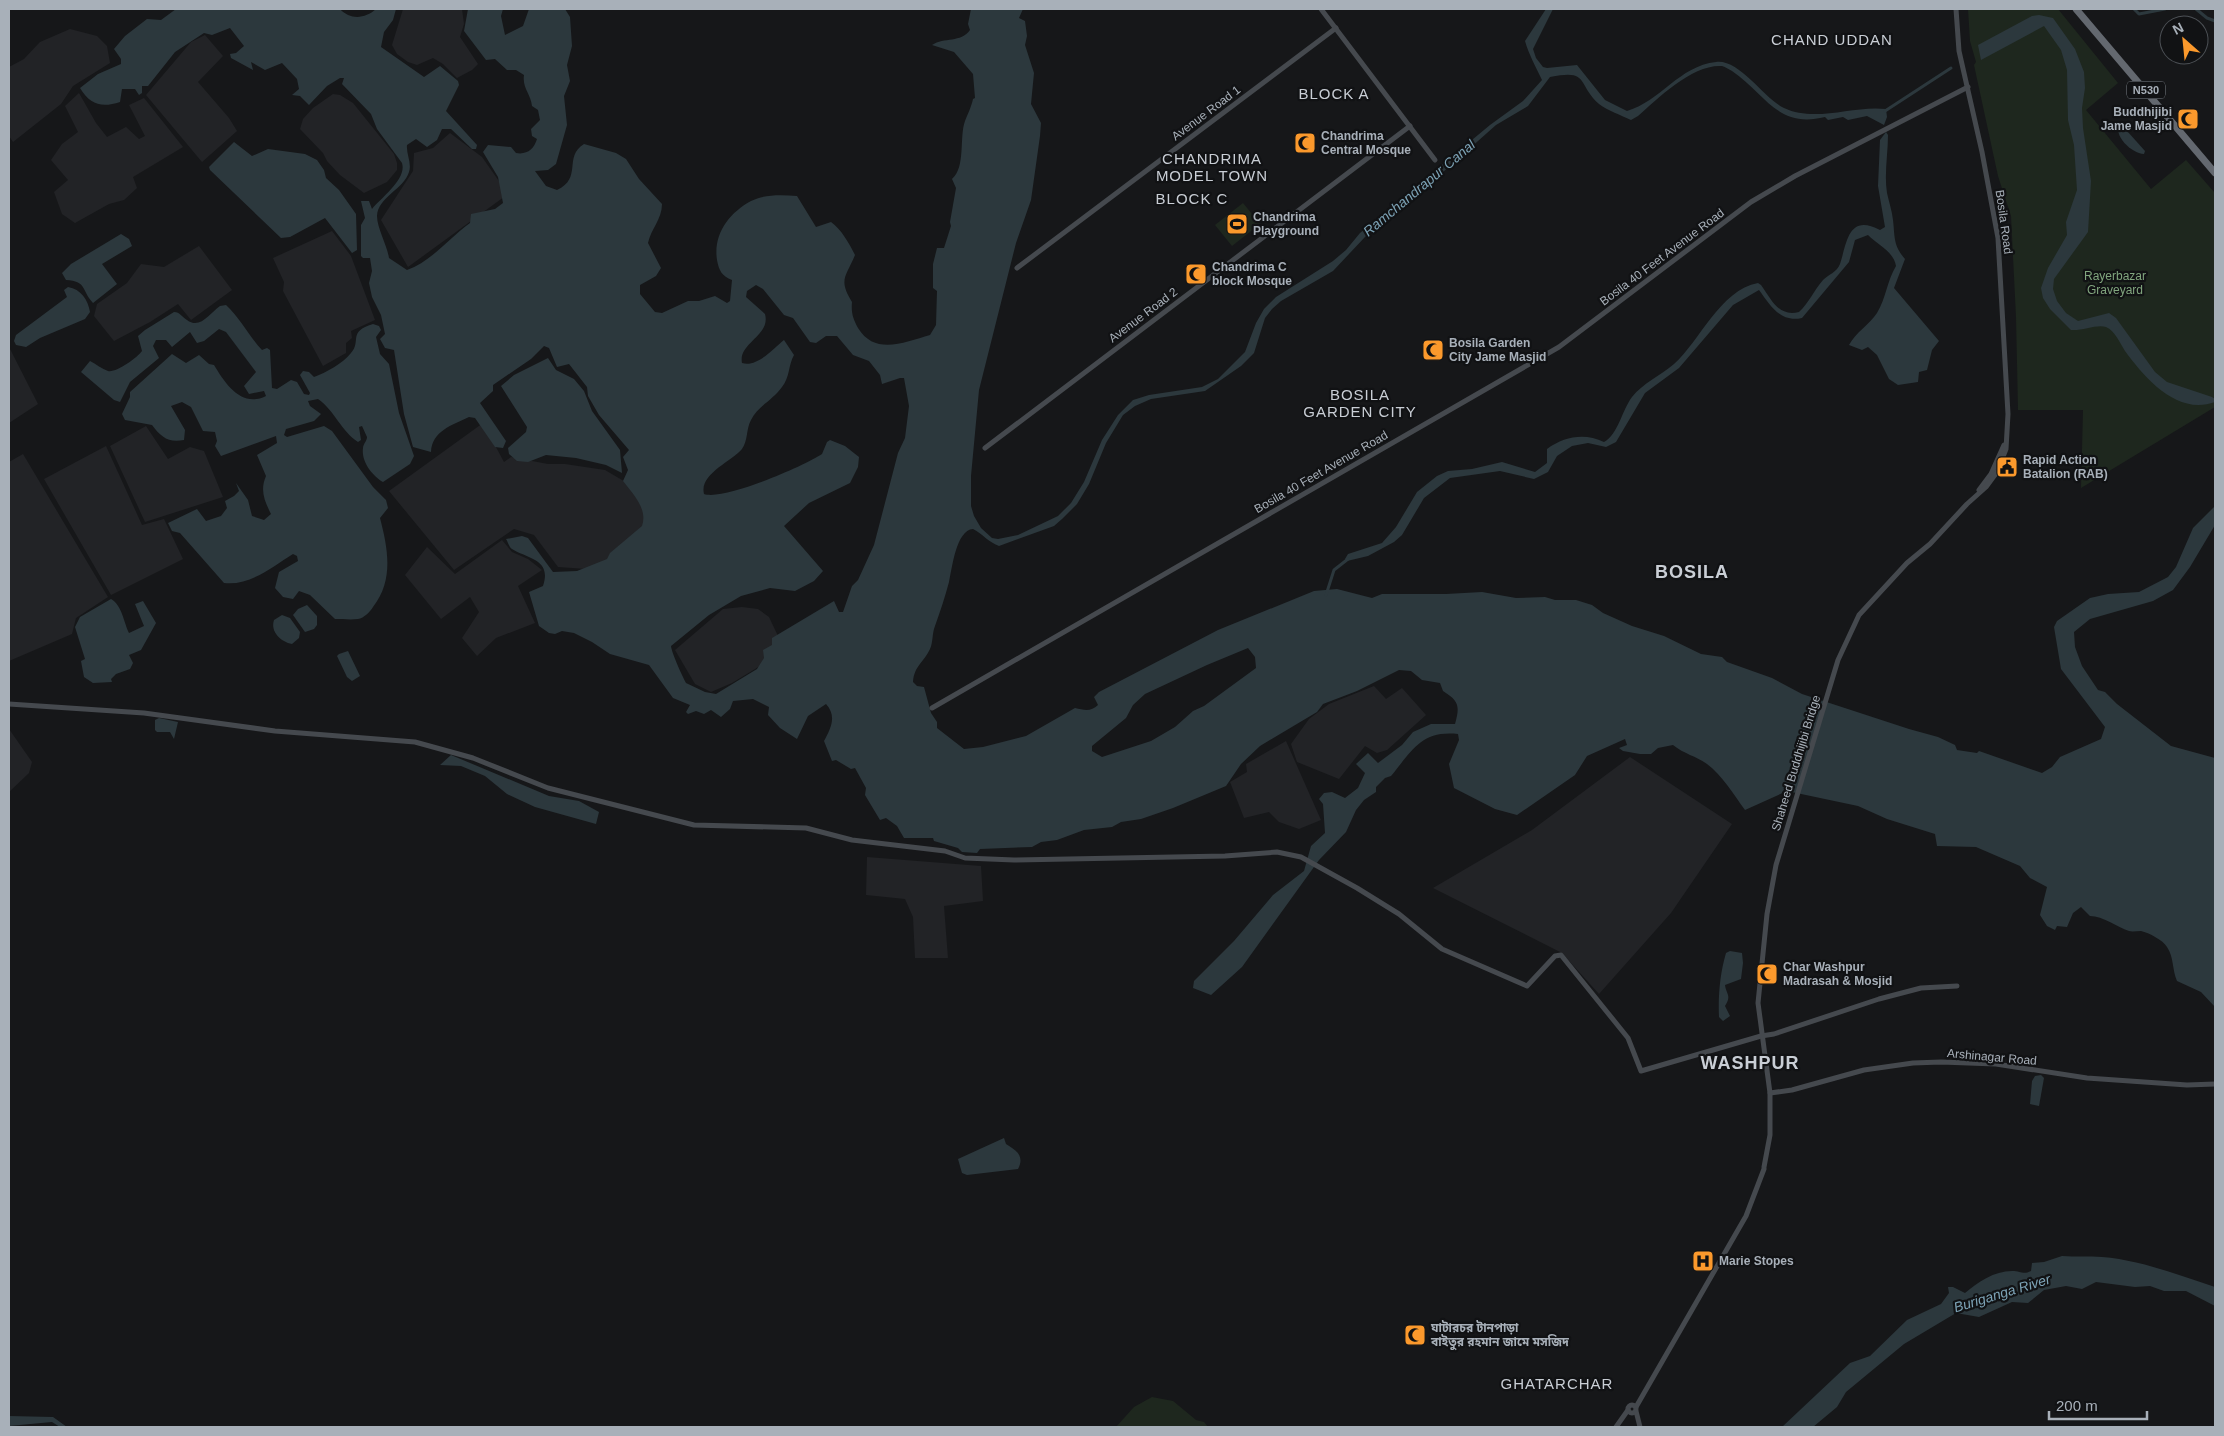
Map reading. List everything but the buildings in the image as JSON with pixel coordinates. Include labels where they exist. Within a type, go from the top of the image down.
[{"type":"highway","name":"N530","points":[[2076,9],[2215,172]]},
{"type":"street","points":[[1321,9],[1435,160]]},
{"type":"street","name":"Bosila Road","points":[[1869,604],[1907,563],[1930,544],[1973,498],[1991,474],[2007,440],[2008,414],[1998,238],[1957,40],[1956,9]]},
{"type":"street","name":"Avenue Road 1","points":[[1017,268],[1336,28]]},
{"type":"street","name":"Bosila 40 Feet Avenue Road","points":[[932,708],[1559,347],[1751,202],[1796,176],[1968,87]]},
{"type":"street","name":"Avenue Road 2","points":[[985,448],[1410,126]]},
{"type":"street","name":"Shaheed Buddhijibi Bridge","points":[[1617,1427],[1633,1409],[1746,1216],[1764,1168],[1770,1135],[1770,1094],[1761,1036],[1758,986],[1776,865],[1833,674],[1852,628],[1869,604]]},
{"type":"street","points":[[9,704],[144,713],[275,731],[415,742],[473,758],[548,788],[694,824],[806,828],[852,840],[945,851],[965,858],[1014,860],[1224,856],[1277,852],[1301,857],[1398,914],[1442,949],[1527,986],[1555,956],[1561,955],[1628,1038],[1642,1071],[1761,1036],[1774,1034],[1826,1016],[1921,988],[1957,986]]},
{"type":"street","name":"Arshinagar Road","points":[[1770,1094],[1792,1090],[1864,1070],[1913,1063],[1941,1062],[1996,1064],[2087,1078],[2187,1085],[2215,1084]]},
{"type":"street","points":[[1633,1409],[1640,1427]]},
{"type":"shaded area","points":[[403,9],[462,9],[464,24],[460,37],[478,64],[472,70],[457,78],[443,64],[433,58],[417,65],[408,62],[397,54],[392,45]]},
{"type":"shaded area","points":[[70,29],[97,36],[107,46],[110,63],[73,86],[61,104],[13,142],[9,136],[9,67],[24,59],[40,42]]},
{"type":"shaded area","points":[[205,35],[223,56],[198,82],[229,118],[237,131],[202,162],[146,95],[191,42]]},
{"type":"shaded area","points":[[79,93],[96,123],[107,137],[126,127],[139,139],[145,136],[129,105],[144,98],[183,147],[133,177],[137,188],[124,200],[109,204],[75,223],[62,214],[54,192],[68,180],[51,160],[62,144],[78,132],[65,106]]},
{"type":"shaded area","points":[[333,94],[340,95],[353,103],[394,154],[397,163],[397,170],[387,182],[364,193],[340,175],[327,161],[323,153],[300,129],[303,119],[313,108]]},
{"type":"shaded area","points":[[450,133],[482,157],[508,194],[408,267],[381,220],[413,171],[414,153],[433,148]]},
{"type":"shaded area","points":[[332,231],[351,256],[375,320],[351,331],[352,338],[346,343],[346,353],[323,366],[283,291],[284,282],[273,258]]},
{"type":"shaded area","points":[[199,246],[232,290],[191,320],[178,304],[150,322],[114,341],[94,316],[97,304],[127,283],[141,264],[164,267]]},
{"type":"shaded area","points":[[9,347],[38,404],[9,423]]},
{"type":"shaded area","points":[[483,423],[504,462],[511,457],[548,464],[565,464],[605,470],[634,487],[650,522],[600,570],[558,567],[534,535],[514,529],[454,570],[389,491]]},
{"type":"shaded area","points":[[146,426],[168,459],[190,447],[204,451],[223,497],[145,522],[110,446]]},
{"type":"shaded area","points":[[106,446],[142,525],[164,519],[183,559],[111,595],[44,479]]},
{"type":"shaded area","points":[[23,454],[108,597],[76,618],[72,634],[9,661],[9,462]]},
{"type":"shaded area","points":[[502,540],[512,552],[528,559],[542,570],[518,586],[535,623],[496,638],[477,656],[462,638],[479,612],[470,597],[441,619],[405,575],[427,547],[455,574]]},
{"type":"shaded area","points":[[742,607],[758,609],[769,617],[778,636],[760,666],[732,683],[711,692],[695,684],[675,650],[723,609]]},
{"type":"shaded area","points":[[1374,686],[1386,699],[1402,688],[1426,715],[1387,750],[1377,753],[1365,746],[1339,779],[1297,762],[1291,744],[1309,719],[1329,704]]},
{"type":"shaded area","points":[[9,729],[32,762],[29,773],[9,792]]},
{"type":"shaded area","points":[[1286,741],[1321,820],[1299,829],[1279,822],[1269,812],[1244,818],[1230,782],[1247,772],[1246,764]]},
{"type":"shaded area","points":[[1630,757],[1732,824],[1671,913],[1599,994],[1562,953],[1433,888],[1532,830]]},
{"type":"shaded area","points":[[867,857],[981,866],[983,901],[944,906],[948,958],[915,958],[913,917],[905,899],[866,895]]},
{"type":"green space","name":"Rayerbazar Graveyard","points":[[1968,9],[2058,9],[2118,83],[2086,110],[2151,189],[2186,160],[2215,193],[2215,407],[2081,488],[2083,410],[2018,410],[2011,216],[1998,176],[1974,65],[1976,62],[1970,41]]},
{"type":"green space","name":"Chandrima Playground","points":[[1243,203],[1260,224],[1232,246],[1215,225]]},
{"type":"green space","points":[[1152,1397],[1173,1401],[1196,1420],[1204,1422],[1208,1427],[1116,1427],[1134,1407]]},
{"type":"water","name":"Ramchandrapur Canal","points":[[176,9],[340,9],[348,15],[358,17],[367,15],[376,9],[396,9],[393,20],[384,32],[381,47],[424,77],[440,66],[458,81],[459,85],[446,111],[477,145],[476,149],[472,149],[451,129],[442,129],[437,140],[427,147],[416,139],[407,145],[410,165],[409,172],[402,183],[386,198],[378,209],[377,216],[389,258],[407,270],[424,261],[470,223],[471,214],[495,209],[503,203],[498,177],[483,152],[488,145],[511,147],[516,153],[524,153],[534,146],[537,139],[532,136],[531,129],[540,120],[538,110],[532,106],[524,84],[524,75],[516,70],[507,70],[495,59],[486,60],[464,31],[468,9],[503,9],[501,16],[505,35],[523,26],[529,9],[565,9],[570,17],[572,46],[567,65],[570,81],[564,96],[567,125],[556,164],[548,170],[535,171],[546,186],[557,190],[569,180],[575,155],[584,144],[616,153],[626,159],[639,179],[662,204],[662,209],[648,243],[661,268],[656,276],[640,285],[640,294],[655,312],[662,313],[688,301],[699,301],[715,296],[727,303],[730,301],[732,280],[722,273],[717,260],[716,250],[724,225],[743,206],[756,199],[785,195],[797,196],[816,227],[831,222],[841,232],[855,255],[846,273],[844,283],[852,302],[853,316],[858,328],[865,337],[873,342],[891,345],[930,335],[936,325],[937,291],[933,288],[933,264],[937,248],[944,248],[951,226],[950,222],[956,188],[952,179],[961,160],[963,128],[975,98],[973,74],[954,52],[932,45],[962,37],[966,34],[970,30],[968,24],[971,9],[1023,9],[1019,18],[1025,21],[1027,36],[1025,45],[1034,73],[1031,104],[1041,123],[1040,136],[1031,200],[1016,243],[979,390],[971,476],[971,506],[974,516],[981,528],[992,538],[998,539],[1018,535],[1058,516],[1071,503],[1084,482],[1102,440],[1118,415],[1133,400],[1149,395],[1202,387],[1218,379],[1245,352],[1256,323],[1264,309],[1276,297],[1333,261],[1346,250],[1360,233],[1490,125],[1523,101],[1542,80],[1525,41],[1546,9],[1553,9],[1533,49],[1536,58],[1543,67],[1577,65],[1605,100],[1627,111],[1650,100],[1691,70],[1716,62],[1734,67],[1776,103],[1796,112],[1822,114],[1873,108],[1886,109],[1887,117],[1884,125],[1867,116],[1848,120],[1843,117],[1828,120],[1825,117],[1795,118],[1783,114],[1773,107],[1744,80],[1722,66],[1699,70],[1688,76],[1631,120],[1599,104],[1577,76],[1563,75],[1550,77],[1528,106],[1496,125],[1442,173],[1381,220],[1333,271],[1281,301],[1272,309],[1265,318],[1254,353],[1241,366],[1205,391],[1151,399],[1135,406],[1123,415],[1106,443],[1089,484],[1077,504],[1054,526],[999,546],[973,529],[967,531],[962,536],[956,551],[934,629],[931,647],[917,668],[913,682],[917,686],[924,687],[931,713],[937,722],[937,728],[964,749],[983,747],[1026,736],[1075,708],[1093,709],[1098,705],[1094,697],[1099,692],[1218,630],[1314,591],[1337,589],[1372,598],[1382,594],[1482,592],[1516,598],[1545,597],[1555,600],[1576,600],[1592,605],[1603,613],[1632,626],[1664,636],[1701,654],[1722,657],[1727,662],[1772,678],[1802,694],[1938,737],[1955,745],[1957,750],[1977,753],[1979,751],[2042,773],[2052,767],[2060,757],[2101,739],[2105,727],[2061,669],[2054,627],[2057,621],[2090,598],[2108,594],[2139,592],[2168,577],[2176,567],[2193,528],[2215,506],[2215,525],[2190,567],[2173,590],[2153,601],[2090,619],[2074,632],[2075,647],[2082,666],[2098,690],[2105,692],[2117,704],[2171,746],[2215,758],[2215,1007],[2201,992],[2177,981],[2169,951],[2165,944],[2152,935],[2141,931],[2129,931],[2095,916],[2090,916],[2081,907],[2073,913],[2067,927],[2057,926],[2055,930],[2047,926],[2040,915],[2047,887],[2030,878],[2020,866],[1976,847],[1937,846],[1935,834],[1887,819],[1858,806],[1787,791],[1745,810],[1723,779],[1703,761],[1681,751],[1673,745],[1658,748],[1651,754],[1623,751],[1619,748],[1627,745],[1625,739],[1587,756],[1575,775],[1517,815],[1495,809],[1454,788],[1449,764],[1459,740],[1458,734],[1435,735],[1418,744],[1391,776],[1385,778],[1376,787],[1376,792],[1364,800],[1356,810],[1346,832],[1319,860],[1242,967],[1211,995],[1193,988],[1194,981],[1234,941],[1273,895],[1304,871],[1311,846],[1325,833],[1323,804],[1319,799],[1324,793],[1332,792],[1345,798],[1358,788],[1365,773],[1356,764],[1368,753],[1378,763],[1402,745],[1413,732],[1431,724],[1455,724],[1457,704],[1443,691],[1440,683],[1422,680],[1411,671],[1399,670],[1357,691],[1323,704],[1317,712],[1260,746],[1241,764],[1226,786],[1141,819],[1121,822],[1112,827],[1084,830],[1057,840],[1041,842],[1032,847],[980,849],[977,853],[962,852],[958,848],[934,841],[933,838],[904,838],[897,826],[886,818],[880,820],[865,795],[866,788],[855,768],[851,769],[836,760],[832,761],[824,741],[832,722],[831,713],[826,704],[808,716],[797,739],[780,728],[768,715],[769,707],[753,699],[733,701],[730,709],[721,717],[711,710],[704,714],[696,711],[688,714],[686,712],[690,705],[673,698],[649,665],[610,654],[574,633],[562,631],[555,634],[549,633],[539,626],[529,592],[543,586],[544,570],[537,561],[512,549],[506,539],[522,536],[528,538],[553,572],[577,571],[607,559],[610,553],[642,526],[643,514],[641,508],[635,496],[623,481],[628,470],[623,457],[629,450],[599,415],[588,396],[587,387],[569,364],[557,367],[549,348],[544,346],[531,359],[493,385],[493,391],[480,403],[506,441],[503,448],[495,447],[475,418],[469,417],[450,426],[439,434],[432,445],[431,452],[413,447],[404,414],[394,350],[385,348],[380,339],[385,334],[381,315],[372,297],[369,283],[372,271],[370,258],[363,258],[361,256],[361,225],[365,218],[361,201],[369,201],[372,209],[393,188],[401,175],[402,163],[377,129],[371,114],[342,84],[344,78],[340,78],[327,86],[309,105],[300,96],[292,95],[299,89],[297,79],[282,63],[265,70],[251,62],[253,70],[231,58],[230,54],[236,53],[244,46],[230,28],[212,35],[204,33],[175,52],[148,86],[142,86],[142,93],[139,95],[135,89],[122,89],[120,102],[108,105],[97,104],[88,98],[80,88],[98,74],[121,64],[121,59],[114,49],[125,36],[147,19],[161,20]],"holes":[[[756,285],[763,289],[784,315],[793,318],[810,342],[816,343],[826,336],[837,336],[853,355],[869,361],[880,375],[882,384],[904,378],[909,406],[905,438],[898,453],[874,545],[858,580],[852,586],[843,612],[839,612],[834,601],[772,638],[772,645],[763,650],[764,658],[757,669],[716,694],[705,692],[686,683],[671,646],[709,615],[741,596],[770,588],[795,591],[814,581],[823,571],[784,526],[809,503],[850,483],[858,467],[859,457],[845,446],[830,440],[827,442],[822,454],[782,474],[745,488],[714,495],[704,494],[706,480],[742,449],[748,427],[754,415],[785,383],[794,355],[784,340],[759,360],[748,364],[742,363],[742,356],[745,350],[759,334],[766,322],[765,314],[746,297],[747,291]],[[1248,648],[1255,657],[1256,668],[1204,706],[1193,711],[1175,727],[1151,741],[1102,757],[1092,751],[1092,746],[1126,718],[1133,705],[1145,694]]]},
{"type":"water","points":[[2039,15],[2053,18],[2075,49],[2084,72],[2083,128],[2091,181],[2088,232],[2054,279],[2053,289],[2057,301],[2066,313],[2078,321],[2109,313],[2116,318],[2155,372],[2167,382],[2212,397],[2215,399],[2215,402],[2201,405],[2188,404],[2163,392],[2142,372],[2125,351],[2115,334],[2109,329],[2098,326],[2071,330],[2050,309],[2043,298],[2041,288],[2048,268],[2067,235],[2066,222],[2077,190],[2074,145],[2068,120],[2067,70],[2061,50],[2044,26],[1981,60],[1978,45],[2032,16]]},
{"type":"water","points":[[2119,122],[2145,151],[2144,154],[2134,151],[2124,143],[2119,133]]},
{"type":"water","points":[[1886,132],[1888,135],[1887,193],[1893,217],[1895,241],[1905,259],[1894,288],[1939,341],[1932,350],[1927,370],[1919,372],[1918,382],[1898,385],[1889,379],[1877,355],[1868,347],[1862,350],[1849,345],[1877,313],[1896,266],[1889,253],[1868,235],[1855,240],[1849,262],[1802,318],[1788,318],[1776,312],[1759,290],[1733,305],[1679,368],[1645,393],[1616,442],[1606,447],[1588,443],[1572,446],[1557,456],[1548,472],[1534,479],[1500,471],[1450,478],[1424,498],[1402,535],[1394,542],[1368,556],[1347,561],[1345,559],[1348,554],[1382,543],[1396,527],[1417,492],[1437,476],[1448,471],[1472,469],[1502,462],[1535,472],[1547,463],[1547,449],[1561,441],[1575,437],[1590,437],[1604,442],[1609,439],[1628,402],[1636,392],[1674,364],[1684,354],[1732,295],[1758,283],[1781,310],[1792,313],[1799,312],[1823,280],[1839,267],[1847,240],[1855,228],[1861,225],[1880,230],[1885,227],[1878,186],[1880,140]]},
{"type":"water","points":[[234,142],[252,156],[268,149],[305,154],[317,160],[324,170],[326,178],[339,190],[356,214],[357,250],[352,253],[325,218],[290,237],[281,238],[210,170],[209,167]]},
{"type":"water","points":[[121,234],[129,239],[132,246],[102,264],[117,284],[93,303],[81,284],[66,280],[62,273],[71,264]]},
{"type":"water","points":[[68,287],[77,290],[86,299],[90,312],[85,319],[40,338],[26,347],[16,345],[14,341],[16,335],[67,297],[64,290]]},
{"type":"water","points":[[226,305],[262,350],[267,348],[270,350],[272,388],[277,389],[291,380],[297,382],[304,394],[309,395],[310,393],[300,375],[303,371],[309,372],[314,377],[329,370],[351,353],[360,330],[373,324],[379,326],[381,330],[376,337],[380,354],[389,364],[399,413],[414,456],[410,464],[383,482],[368,468],[364,458],[363,447],[367,437],[362,426],[359,427],[361,440],[358,442],[318,399],[308,401],[310,406],[321,414],[314,421],[286,429],[284,435],[287,437],[324,426],[332,431],[373,487],[386,500],[388,508],[380,518],[387,553],[387,575],[380,597],[365,616],[352,619],[335,619],[310,595],[299,591],[293,599],[283,597],[275,588],[279,572],[298,561],[297,556],[293,554],[252,579],[243,582],[224,583],[180,533],[172,531],[168,523],[197,509],[206,521],[221,516],[227,508],[225,501],[239,491],[236,483],[248,500],[252,516],[264,520],[271,514],[264,495],[263,486],[266,476],[257,455],[277,443],[276,436],[221,456],[215,446],[217,441],[215,432],[203,431],[191,407],[182,402],[171,406],[185,430],[184,440],[169,440],[162,436],[152,425],[125,420],[122,414],[130,397],[130,392],[172,354],[186,363],[199,355],[209,364],[214,365],[229,387],[242,397],[257,399],[266,396],[264,391],[249,394],[244,386],[256,372],[226,332],[219,329],[204,341],[197,343],[190,332],[172,347],[166,340],[156,340],[153,346],[159,358],[130,382],[120,402],[114,400],[81,372],[90,361],[108,371],[116,370],[126,364],[142,351],[138,336],[174,312],[192,323],[196,323],[201,322],[220,306]]},
{"type":"water","points":[[548,358],[556,370],[574,379],[584,391],[592,411],[620,450],[622,473],[606,465],[576,458],[546,455],[528,462],[517,461],[509,454],[508,448],[526,432],[527,427],[501,386],[514,375]]},
{"type":"water","points":[[111,599],[118,605],[129,633],[144,626],[135,604],[143,601],[156,623],[141,650],[129,655],[133,663],[130,669],[116,674],[111,679],[112,682],[93,683],[84,677],[81,661],[85,659],[75,627],[80,617]]},
{"type":"water","points":[[307,605],[317,616],[317,625],[314,629],[305,632],[293,615],[298,609]]},
{"type":"water","points":[[282,615],[290,618],[300,632],[299,638],[292,644],[280,639],[275,632],[274,620]]},
{"type":"water","points":[[348,651],[360,676],[352,681],[347,677],[337,656]]},
{"type":"water","points":[[159,718],[178,722],[174,739],[170,732],[157,732],[155,730],[155,720]]},
{"type":"water","points":[[451,755],[549,796],[579,801],[599,812],[596,824],[535,807],[507,794],[485,776],[461,766],[440,765]]},
{"type":"water","points":[[1730,951],[1742,953],[1743,963],[1741,979],[1725,985],[1728,997],[1725,1006],[1730,1016],[1723,1021],[1719,1017],[1720,985],[1726,953]]},
{"type":"water","points":[[2041,1075],[2044,1078],[2039,1106],[2030,1104],[2032,1081],[2035,1076]]},
{"type":"water","points":[[1004,1138],[1006,1144],[1016,1151],[1020,1157],[1018,1169],[967,1175],[962,1173],[958,1159]]},
{"type":"water","name":"Buriganga River","points":[[2062,1256],[2097,1257],[2131,1261],[2173,1273],[2215,1287],[2215,1306],[2186,1291],[2164,1291],[2150,1286],[2135,1287],[2096,1282],[2082,1289],[2066,1286],[2044,1290],[2028,1303],[2012,1302],[1979,1317],[1956,1313],[1904,1344],[1846,1392],[1837,1407],[1813,1427],[1782,1427],[1850,1363],[1870,1356],[1907,1320],[1941,1304],[1949,1293],[1948,1287],[1953,1287],[1965,1293],[1993,1275],[2005,1271],[2028,1272],[2031,1271],[2032,1263],[2044,1262]]},
{"type":"water","points":[[9,1416],[53,1417],[67,1427],[60,1427],[52,1422],[9,1426]]},
{"type":"waterway","points":[[2134,9],[2139,14],[2165,9]]},
{"type":"waterway","points":[[2196,9],[2207,18],[2215,21]]},
{"type":"waterway","points":[[1885,111],[1951,68]]},
{"type":"waterway","points":[[1326,595],[1334,570],[1348,559]]},
{"type":"place","name":"Buddhijibi Jame Masjid","points":[[2188,119]]},
{"type":"place","name":"Chandrima Central Mosque","points":[[1305,143]]},
{"type":"place","name":"Chandrima Playground","points":[[1237,224]]},
{"type":"place","name":"Chandrima C block Mosque","points":[[1196,274]]},
{"type":"place","name":"Bosila Garden City Jame Masjid","points":[[1433,350]]},
{"type":"place","name":"Rapid Action Batalion (RAB)","points":[[2007,467]]},
{"type":"place","name":"Char Washpur Madrasah & Mosjid","points":[[1767,974]]},
{"type":"place","name":"Marie Stopes","points":[[1703,1261]]},
{"type":"place","name":"ঘাটারচর টানপাড়া বাইতুর রহমান জামে মসজিদ","points":[[1415,1335]]},
{"type":"district","name":"CHAND UDDAN","points":[[1832,40]]},
{"type":"district","name":"BLOCK A","points":[[1334,94]]},
{"type":"district","name":"CHANDRIMA MODEL TOWN","points":[[1212,168]]},
{"type":"district","name":"BLOCK C","points":[[1192,199]]},
{"type":"district","name":"BOSILA GARDEN CITY","points":[[1360,404]]},
{"type":"district","name":"BOSILA","points":[[1692,572]]},
{"type":"district","name":"WASHPUR","points":[[1750,1063]]},
{"type":"district","name":"GHATARCHAR","points":[[1557,1384]]}]
